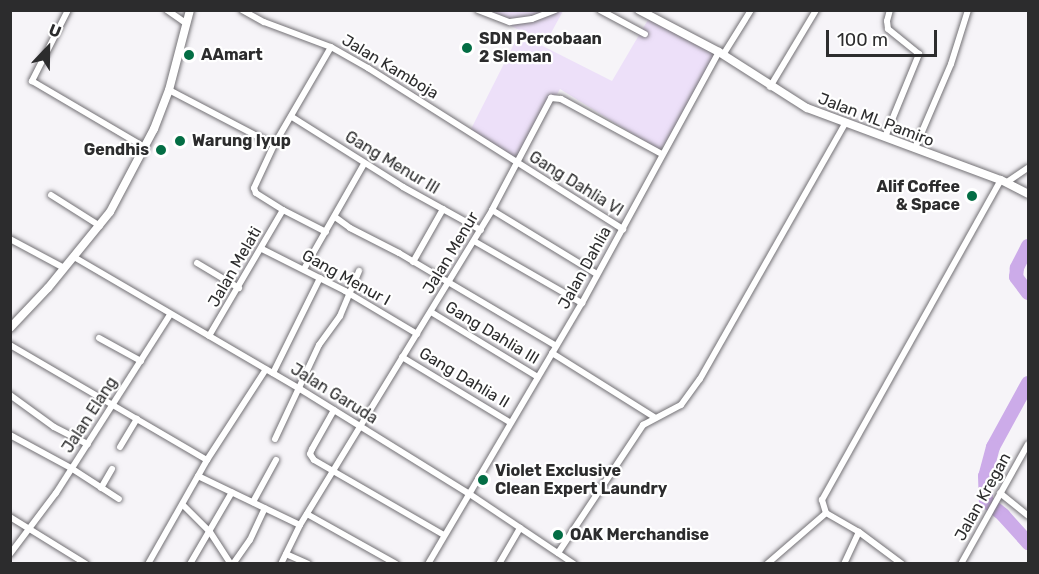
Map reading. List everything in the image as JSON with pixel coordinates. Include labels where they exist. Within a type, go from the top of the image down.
[{"type":"street","points":[[68,10],[32,81],[146,148]]},
{"type":"street","points":[[167,10],[187,24]]},
{"type":"street","points":[[10,328],[100,226],[146,148],[169,90],[190,10]]},
{"type":"street","name":"Jalan Kamboja","points":[[242,10],[264,22],[331,47],[406,91],[516,162]]},
{"type":"street","points":[[478,10],[510,22],[532,19],[555,10]]},
{"type":"street","points":[[600,10],[645,34]]},
{"type":"street","name":"Jalan ML Pamiro","points":[[639,10],[721,54],[770,87],[807,108],[1004,181],[1029,194]]},
{"type":"street","name":"Jalan Dahlia","points":[[428,564],[582,303],[662,154],[721,54],[751,10]]},
{"type":"street","points":[[770,87],[816,10]]},
{"type":"street","points":[[885,137],[919,54],[888,29],[887,21],[890,10]]},
{"type":"street","points":[[915,148],[951,64],[969,10]]},
{"type":"street","points":[[326,232],[283,210],[256,193],[254,188],[274,145],[331,47]]},
{"type":"street","points":[[169,90],[274,145]]},
{"type":"street","name":"Jalan Menur","points":[[281,564],[300,525],[359,426],[481,230],[549,101],[553,97],[561,99],[662,154]]},
{"type":"street","name":"Gang Menur III","points":[[292,117],[364,164],[481,230]]},
{"type":"street","points":[[558,553],[640,430],[654,417],[681,405],[700,379],[845,124]]},
{"type":"street","name":"Gang Dahlia VI","points":[[516,162],[623,228]]},
{"type":"street","points":[[304,269],[364,164]]},
{"type":"street","points":[[902,564],[859,532],[826,513],[822,500],[1004,181],[1029,168]]},
{"type":"street","points":[[51,195],[100,226]]},
{"type":"street","points":[[412,262],[444,209]]},
{"type":"street","name":"Jalan Melati","points":[[209,336],[283,210]]},
{"type":"street","points":[[492,210],[597,274]]},
{"type":"street","points":[[334,217],[356,232],[449,282],[556,346]]},
{"type":"street","points":[[10,238],[64,268]]},
{"type":"street","points":[[474,241],[582,303]]},
{"type":"street","name":"Gang Menur I","points":[[262,249],[349,293],[417,334]]},
{"type":"street","name":"Jalan Garuda","points":[[74,256],[170,315],[300,389],[468,493],[574,564]]},
{"type":"street","points":[[197,263],[239,288]]},
{"type":"street","points":[[275,439],[319,345],[340,316],[359,271]]},
{"type":"street","points":[[273,373],[320,278]]},
{"type":"street","name":"Gang Dahlia III","points":[[431,312],[538,377]]},
{"type":"street","name":"Jalan Elang","points":[[10,554],[88,444],[170,315]]},
{"type":"street","points":[[99,338],[141,361]]},
{"type":"street","points":[[10,345],[207,460]]},
{"type":"street","points":[[552,353],[654,417]]},
{"type":"street","name":"Gang Dahlia II","points":[[402,357],[511,423]]},
{"type":"street","points":[[148,564],[207,460],[266,369]]},
{"type":"street","points":[[10,395],[54,427],[88,444]]},
{"type":"street","points":[[334,410],[310,454],[333,472],[444,535]]},
{"type":"street","points":[[120,447],[137,419]]},
{"type":"street","points":[[10,435],[71,468],[119,499]]},
{"type":"street","name":"Jalan Kregan","points":[[961,564],[1029,444]]},
{"type":"street","points":[[253,502],[276,460]]},
{"type":"street","points":[[101,488],[112,469]]},
{"type":"street","points":[[198,476],[300,525]]},
{"type":"street","points":[[190,564],[232,492]]},
{"type":"street","points":[[1000,493],[1029,516]]},
{"type":"street","points":[[183,505],[210,532],[232,564],[250,540],[265,508]]},
{"type":"street","points":[[767,564],[826,513]]},
{"type":"street","points":[[307,514],[396,564]]},
{"type":"street","points":[[10,517],[86,564]]},
{"type":"street","points":[[498,564],[520,528]]},
{"type":"street","points":[[844,564],[859,532]]},
{"type":"street","points":[[286,554],[308,564]]},
{"type":"shaded area","points":[[483,11],[563,11],[545,44]]},
{"type":"shaded area","points":[[649,18],[720,54],[660,151],[560,89],[518,163],[470,131],[519,34],[612,81]]},
{"type":"waterway","points":[[1028,246],[1017,268],[1016,277],[1028,293]]},
{"type":"waterway","points":[[1028,383],[993,447],[985,476],[986,501],[1003,515],[1028,543]]},
{"type":"place","name":"SDN Percobaan 2 Sleman","points":[[467,48]]},
{"type":"place","name":"AAmart","points":[[189,55]]},
{"type":"place","name":"Warung Iyup","points":[[180,141]]},
{"type":"place","name":"Gendhis","points":[[161,150]]},
{"type":"place","name":"Alif Coffee & Space","points":[[972,196]]},
{"type":"place","name":"Violet Exclusive Clean Expert Laundry","points":[[483,480]]},
{"type":"place","name":"OAK Merchandise","points":[[558,535]]}]
